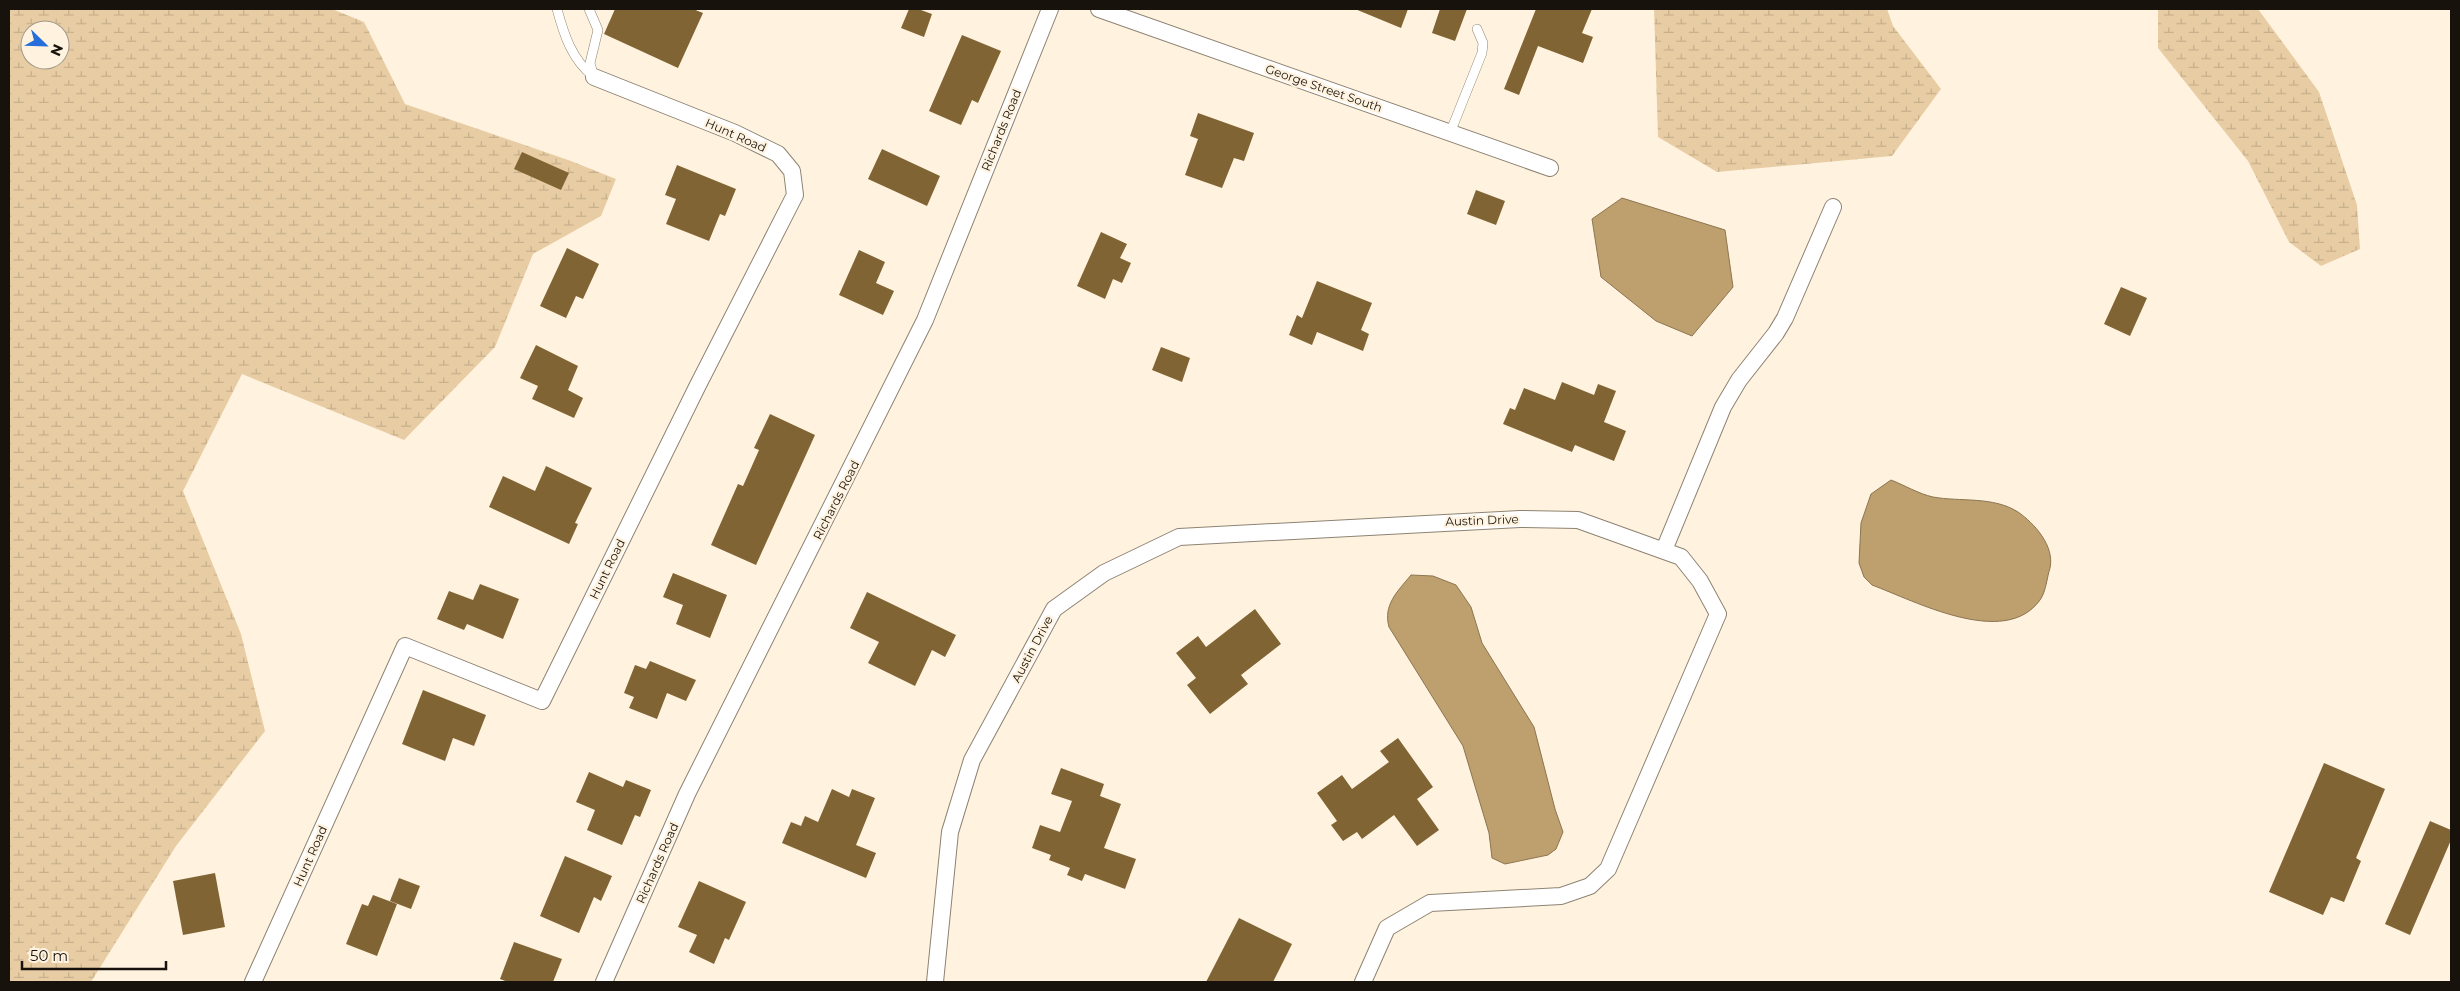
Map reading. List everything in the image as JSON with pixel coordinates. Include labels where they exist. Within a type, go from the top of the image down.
[{"type":"street","name":"Richards Road","points":[[604,982],[687,794],[925,320],[1050,9]]},
{"type":"street","name":"George Street South","points":[[1098,9],[1550,168]]},
{"type":"street","name":"Hunt Road","points":[[253,982],[405,646],[542,701],[693,394],[795,194],[792,171],[778,154],[735,133],[594,77]]},
{"type":"street","points":[[1664,550],[1723,407],[1739,380],[1781,326],[1833,207]]},
{"type":"street","name":"Austin Drive","points":[[935,982],[950,832],[972,760],[1054,609],[1104,573],[1178,536],[1510,519],[1578,520],[1681,557],[1700,581],[1718,614],[1608,870],[1590,886],[1561,896],[1430,903],[1387,928],[1363,982]]},
{"type":"lane","points":[[557,9],[572,52],[580,66],[594,77]]},
{"type":"lane","points":[[589,9],[598,30],[590,63],[594,77]]},
{"type":"lane","points":[[1450,133],[1482,53],[1483,43],[1477,29]]},
{"type":"green space","points":[[9,9],[332,9],[364,22],[405,104],[571,161],[616,179],[601,216],[533,254],[495,347],[404,440],[242,374],[183,491],[241,634],[265,731],[176,846],[91,982],[9,982]]},
{"type":"green space","points":[[1654,9],[1887,9],[1893,26],[1941,89],[1892,156],[1717,172],[1658,137]]},
{"type":"green space","points":[[2158,9],[2258,9],[2319,92],[2357,205],[2360,249],[2321,266],[2289,242],[2248,161],[2158,48]]},
{"type":"shaded area","points":[[1622,198],[1725,230],[1733,287],[1692,336],[1656,321],[1601,277],[1592,219]]},
{"type":"shaded area","points":[[1891,480],[1933,497],[1976,500],[1998,504],[2018,512],[2042,536],[2051,560],[2045,589],[2040,600],[2024,614],[2005,621],[1983,621],[1935,610],[1872,585],[1864,577],[1859,563],[1861,523],[1871,494]]},
{"type":"shaded area","points":[[1411,575],[1433,576],[1456,585],[1471,607],[1482,643],[1534,727],[1555,809],[1563,832],[1556,849],[1548,855],[1505,864],[1492,858],[1489,833],[1463,746],[1389,627],[1388,612],[1392,599]]},
{"type":"building","points":[[615,9],[693,9],[703,13],[678,68],[604,34]]},
{"type":"building","points":[[909,9],[918,9],[932,14],[924,37],[901,28]]},
{"type":"building","points":[[1355,9],[1408,9],[1401,28]]},
{"type":"building","points":[[1440,9],[1467,9],[1455,41],[1432,33]]},
{"type":"building","points":[[1536,9],[1592,9],[1582,33],[1593,37],[1583,63],[1538,46],[1519,95],[1504,89]]},
{"type":"building","points":[[962,35],[1001,51],[978,103],[972,100],[961,125],[929,111]]},
{"type":"building","points":[[1198,113],[1254,133],[1244,161],[1234,158],[1222,188],[1185,175],[1198,139],[1190,136]]},
{"type":"building","points":[[882,149],[940,176],[927,206],[868,179]]},
{"type":"building","points":[[522,152],[569,173],[561,190],[514,169]]},
{"type":"building","points":[[677,165],[736,189],[725,216],[720,214],[709,241],[666,224],[676,199],[665,195]]},
{"type":"building","points":[[1476,190],[1505,201],[1496,225],[1467,214]]},
{"type":"building","points":[[1101,232],[1127,244],[1120,258],[1131,263],[1122,283],[1113,279],[1105,299],[1077,286]]},
{"type":"building","points":[[567,248],[599,264],[583,299],[576,296],[566,318],[540,306]]},
{"type":"building","points":[[859,250],[885,262],[876,283],[894,291],[883,315],[839,295]]},
{"type":"building","points":[[1317,281],[1372,303],[1361,330],[1369,334],[1363,351],[1317,332],[1312,345],[1289,335],[1297,315],[1302,318]]},
{"type":"building","points":[[2121,287],[2147,298],[2130,336],[2104,324]]},
{"type":"building","points":[[536,345],[578,366],[568,390],[583,398],[574,418],[532,399],[538,386],[520,378]]},
{"type":"building","points":[[1161,347],[1190,358],[1182,382],[1152,370]]},
{"type":"building","points":[[1562,382],[1594,395],[1598,384],[1616,391],[1604,422],[1626,431],[1614,461],[1575,445],[1572,452],[1503,424],[1510,408],[1515,410],[1524,388],[1555,400]]},
{"type":"building","points":[[770,414],[815,435],[756,565],[711,545],[738,484],[743,486],[759,450],[754,448]]},
{"type":"building","points":[[546,466],[592,488],[575,523],[578,524],[569,544],[489,507],[503,476],[535,491]]},
{"type":"building","points":[[673,573],[727,595],[710,638],[676,624],[683,605],[663,597]]},
{"type":"building","points":[[480,584],[519,599],[503,639],[467,624],[464,630],[437,619],[449,591],[473,600]]},
{"type":"building","points":[[867,592],[956,635],[945,657],[932,650],[915,686],[868,663],[879,642],[850,628]]},
{"type":"building","points":[[1255,609],[1281,644],[1241,675],[1248,684],[1210,714],[1187,685],[1196,678],[1176,653],[1198,636],[1206,647]]},
{"type":"building","points":[[650,661],[696,680],[686,701],[667,693],[657,719],[629,708],[634,697],[624,693],[635,665],[646,669]]},
{"type":"building","points":[[423,690],[486,715],[474,746],[453,738],[445,761],[402,744]]},
{"type":"building","points":[[1398,738],[1433,787],[1417,799],[1439,830],[1417,846],[1394,815],[1362,839],[1357,832],[1343,841],[1331,825],[1337,821],[1317,793],[1342,775],[1352,789],[1389,762],[1380,751]]},
{"type":"building","points":[[2324,763],[2385,789],[2356,858],[2361,861],[2344,902],[2331,897],[2323,915],[2269,892]]},
{"type":"building","points":[[1061,768],[1104,784],[1100,796],[1121,804],[1104,848],[1136,859],[1125,889],[1085,874],[1082,881],[1067,875],[1070,868],[1049,860],[1051,855],[1032,848],[1040,825],[1060,832],[1072,801],[1051,794]]},
{"type":"building","points":[[589,772],[623,787],[626,780],[651,790],[640,817],[635,815],[622,845],[587,830],[595,810],[576,802]]},
{"type":"building","points":[[832,789],[849,797],[852,789],[875,798],[856,845],[876,853],[866,878],[782,843],[791,822],[801,826],[805,816],[818,822]]},
{"type":"building","points":[[2430,821],[2451,830],[2451,840],[2410,935],[2385,924]]},
{"type":"building","points":[[565,856],[612,876],[601,901],[594,897],[579,933],[540,916]]},
{"type":"building","points":[[215,873],[225,927],[183,935],[173,881]]},
{"type":"building","points":[[399,878],[420,886],[411,909],[390,901]]},
{"type":"building","points":[[699,881],[746,902],[729,940],[725,938],[714,964],[689,952],[697,935],[678,927]]},
{"type":"building","points":[[373,895],[397,904],[377,956],[346,944],[362,904],[368,906]]},
{"type":"building","points":[[1239,918],[1292,944],[1273,982],[1206,982]]},
{"type":"building","points":[[514,942],[562,959],[553,982],[508,982],[500,979]]}]
